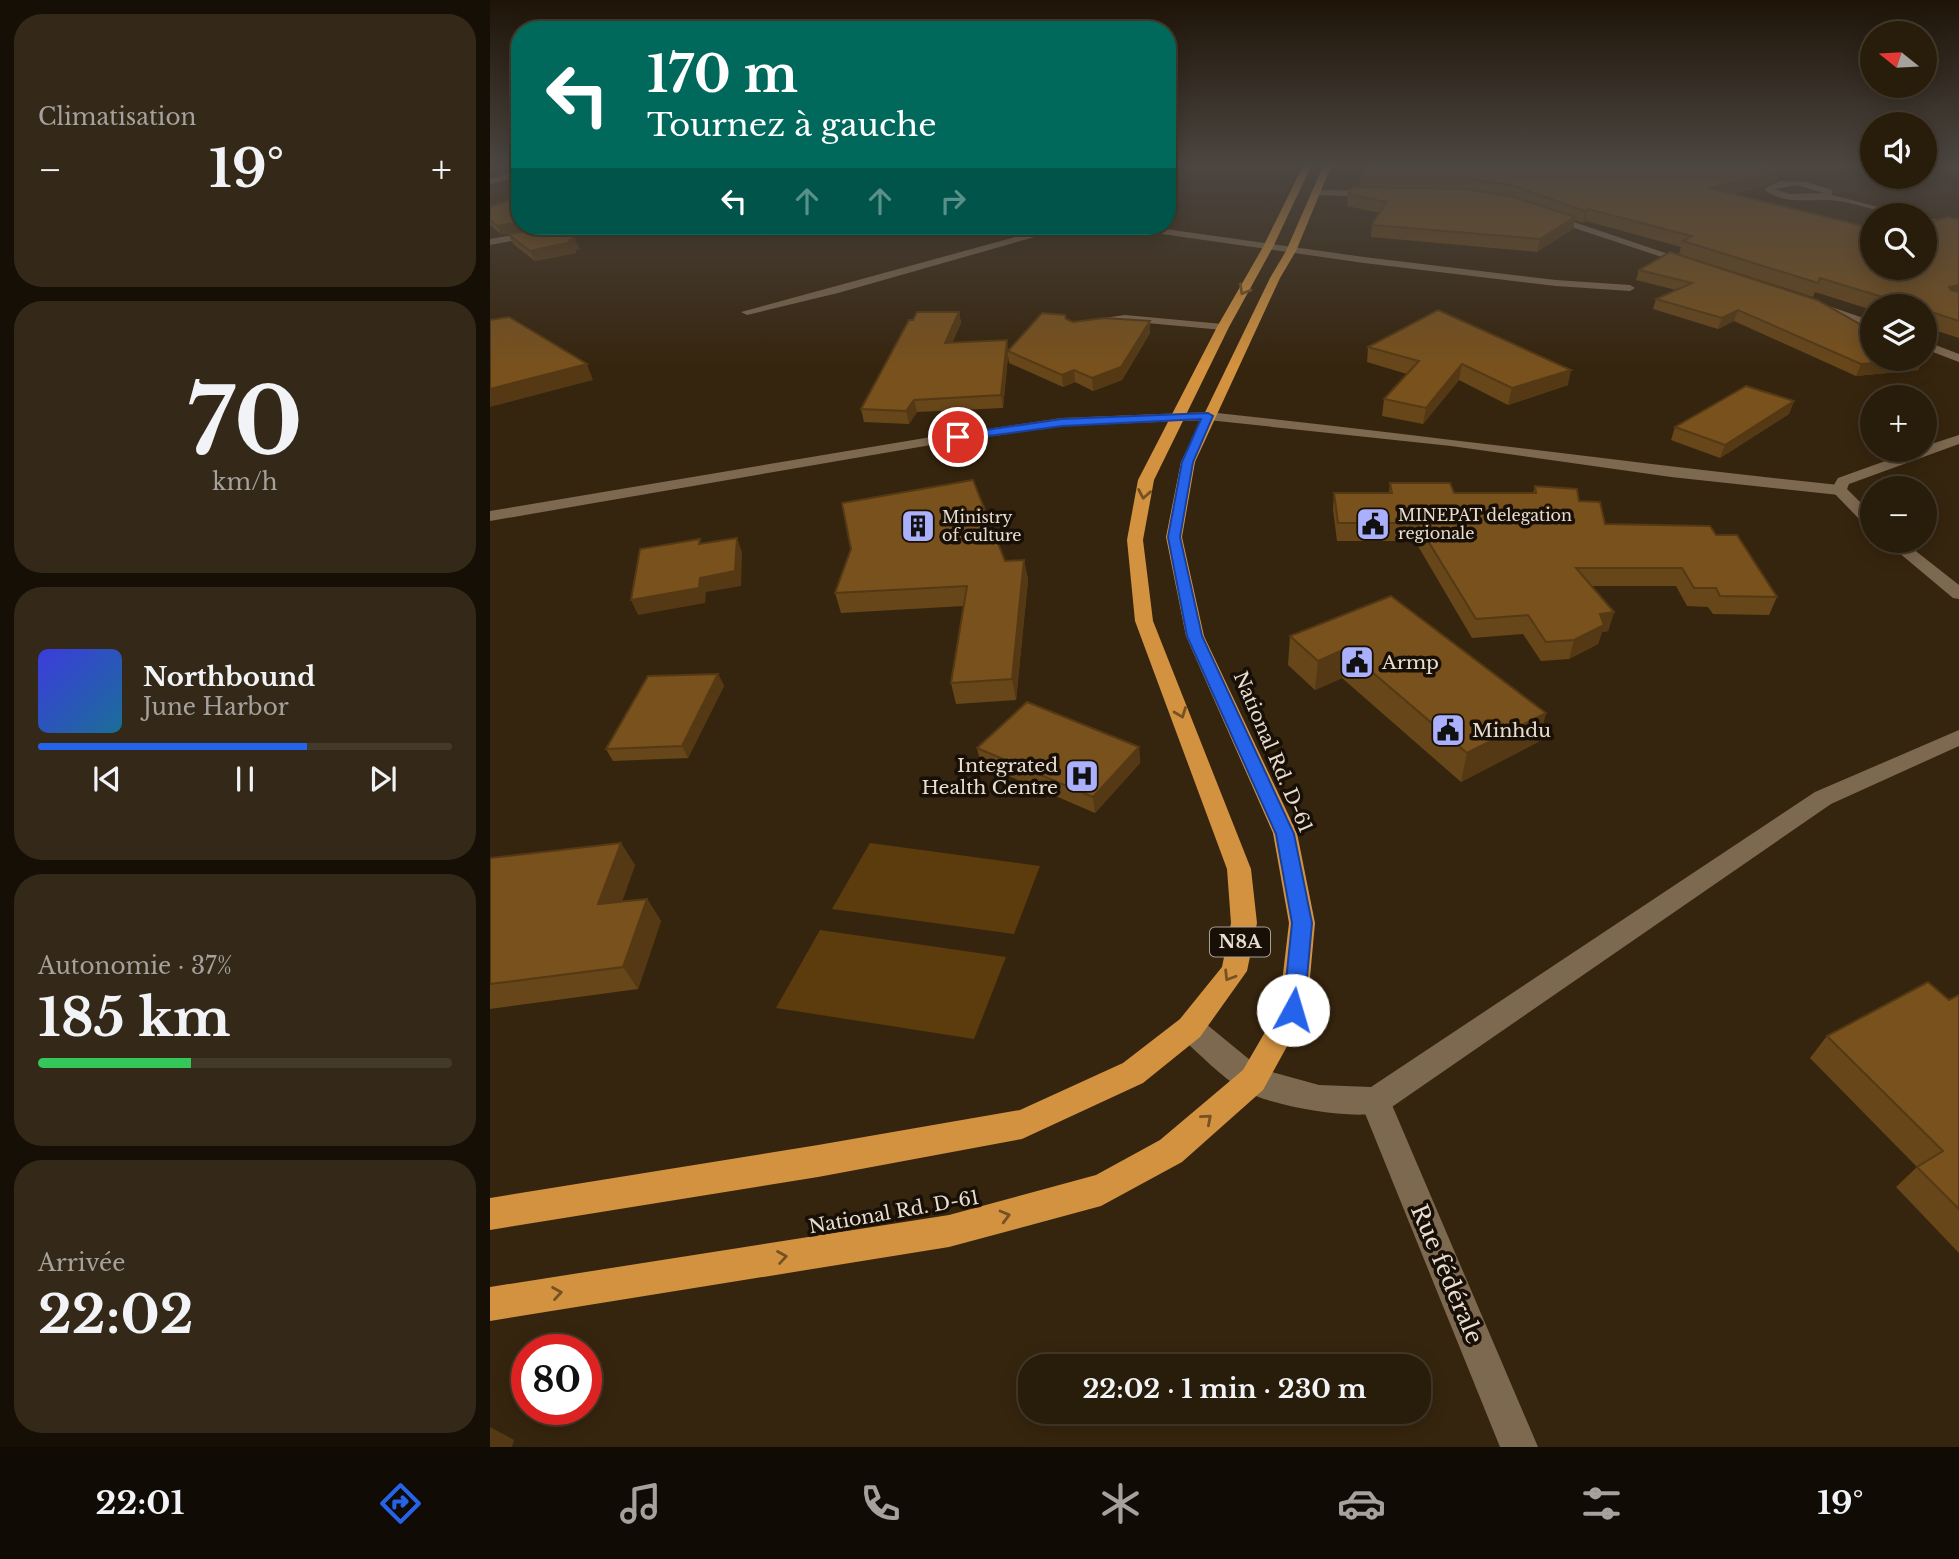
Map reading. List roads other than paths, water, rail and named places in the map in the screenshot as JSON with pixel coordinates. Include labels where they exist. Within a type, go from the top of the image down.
[{"type":"highway","name":"National Rd. D-61","points":[[490,1304],[949,1231],[1101,1191],[1171,1151],[1253,1080],[1293,1010],[1302,923],[1285,834],[1195,636],[1174,537],[1188,462],[1286,232]]},
{"type":"highway","name":"National Rd. D-61","points":[[490,1214],[818,1161],[1021,1124],[1133,1073],[1190,1028],[1234,971],[1244,923],[1239,869],[1144,621],[1135,540],[1146,480],[1177,417],[1223,327],[1292,232]]},
{"type":"street","points":[[1594,232],[1704,268]]},
{"type":"street","points":[[1176,233],[1559,283],[1630,288]]},
{"type":"street","points":[[490,242],[531,235]]},
{"type":"street","points":[[747,312],[834,291],[1030,235]]},
{"type":"street","points":[[1802,299],[1860,321]]},
{"type":"street","points":[[1074,328],[1094,321],[1125,318],[1223,327]]},
{"type":"street","points":[[1937,350],[1959,358]]},
{"type":"street","points":[[490,516],[931,441],[1062,422],[1208,416],[1451,442],[1839,490],[1860,513]]},
{"type":"street","points":[[1839,490],[1843,481],[1959,439]]},
{"type":"street","points":[[1908,553],[1959,594]]},
{"type":"street","points":[[1190,1028],[1253,1080],[1319,1099],[1375,1101],[1823,798],[1959,737]]},
{"type":"street","name":"Rue fédérale","points":[[1375,1101],[1519,1447]]},
{"type":"place","name":"MINEPAT delegation regionale","points":[[1373,524]]},
{"type":"place","name":"Ministry of culture","points":[[918,526]]},
{"type":"place","name":"Armp","points":[[1357,662]]},
{"type":"place","name":"Minhdu","points":[[1448,730]]},
{"type":"place","name":"Integrated Health Centre","points":[[1082,776]]}]
